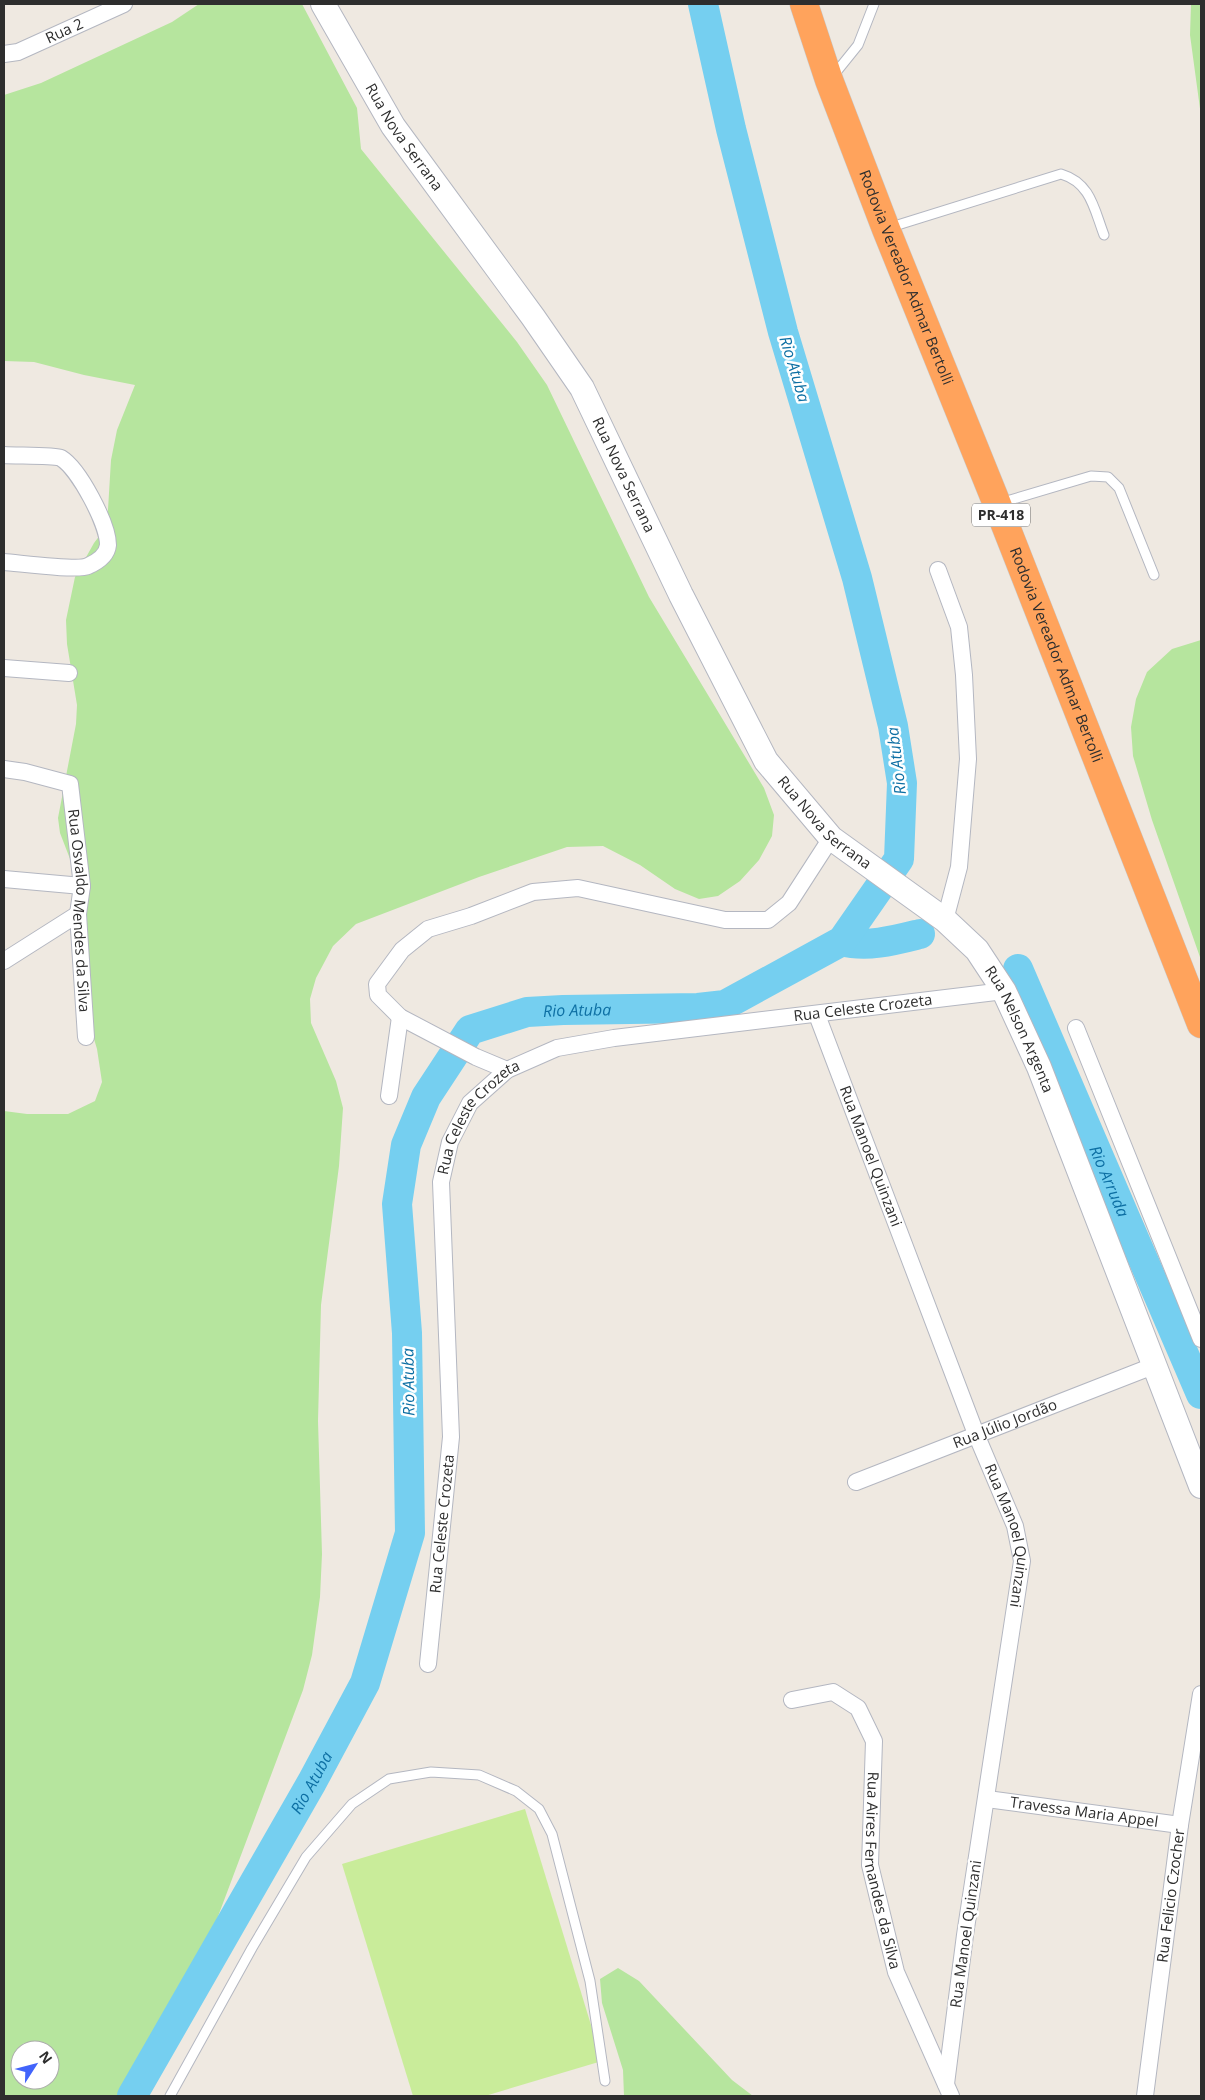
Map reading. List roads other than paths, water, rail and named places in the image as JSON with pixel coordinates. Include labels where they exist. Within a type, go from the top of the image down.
[{"type":"highway","name":"Rodovia Vereador Admar Bertolli","points":[[804,4],[830,80],[886,229],[997,504],[1201,1024]]},
{"type":"main road","name":"Rua Nova Serrana","points":[[323,4],[393,126],[533,317],[582,388],[681,595],[766,762],[839,844],[945,920]]},
{"type":"main road","name":"Rua Nelson Argenta","points":[[945,920],[977,950],[1004,990],[1039,1068],[1201,1486]]},
{"type":"street","name":"Rua 2","points":[[4,54],[18,52],[124,4]]},
{"type":"street","points":[[4,455],[60,457],[73,469],[87,489],[101,518],[108,545],[103,558],[86,568],[4,562]]},
{"type":"street","points":[[938,570],[959,627],[964,675],[968,760],[960,867],[945,920]]},
{"type":"street","points":[[4,668],[69,673]]},
{"type":"street","name":"Rua Osvaldo Mendes da Silva","points":[[4,769],[25,772],[70,784],[82,886],[78,914],[86,1038]]},
{"type":"street","points":[[506,1070],[476,1057],[400,1017],[378,995],[377,984],[402,950],[428,929],[470,916],[532,892],[578,888],[725,920],[768,920],[789,903],[839,844]]},
{"type":"street","points":[[4,879],[82,886]]},
{"type":"street","points":[[4,961],[78,914]]},
{"type":"street","name":"Rua Celeste Crozeta","points":[[428,1664],[450,1438],[441,1182],[450,1142],[470,1103],[506,1070],[557,1048],[614,1038],[817,1015],[1004,990]]},
{"type":"street","name":"Rua Manoel Quinzani","points":[[817,1015],[976,1434],[1015,1526],[1022,1561],[965,1936],[948,2090]]},
{"type":"street","points":[[389,1096],[400,1017]]},
{"type":"street","points":[[1076,1028],[1201,1339]]},
{"type":"street","name":"Rua Júlio Jordão","points":[[856,1482],[1154,1366]]},
{"type":"street","name":"Rua Aires Fernandes da Silva","points":[[792,1700],[833,1692],[858,1708],[874,1742],[870,1865],[896,1972],[948,2090]]},
{"type":"street","name":"Rua Felicio Czocher","points":[[1145,2096],[1180,1825],[1201,1694]]},
{"type":"street","name":"Travessa Maria Appel","points":[[987,1799],[1180,1825]]},
{"type":"lane","points":[[830,80],[858,45],[874,4]]},
{"type":"lane","points":[[886,229],[1061,174],[1075,179],[1087,192],[1104,235]]},
{"type":"lane","points":[[997,504],[1091,476],[1108,477],[1119,488],[1154,576]]},
{"type":"lane","points":[[170,2096],[252,1948],[306,1857],[352,1804],[389,1779],[431,1772],[479,1775],[516,1791],[540,1809],[552,1834],[590,1981],[604,2081]]},
{"type":"waterway","name":"Rio Atuba","points":[[132,2096],[312,1782],[365,1683],[410,1533],[407,1333],[397,1204],[406,1145],[426,1097],[470,1030],[527,1012],[698,1008],[725,1005],[842,941],[899,859],[902,783],[893,726],[857,578],[783,332],[731,129],[703,4]]},
{"type":"waterway","name":"Rio Arruda","points":[[842,941],[861,944],[891,941],[920,934]]},
{"type":"waterway","name":"Rio Arruda","points":[[1018,969],[1201,1394]]}]
